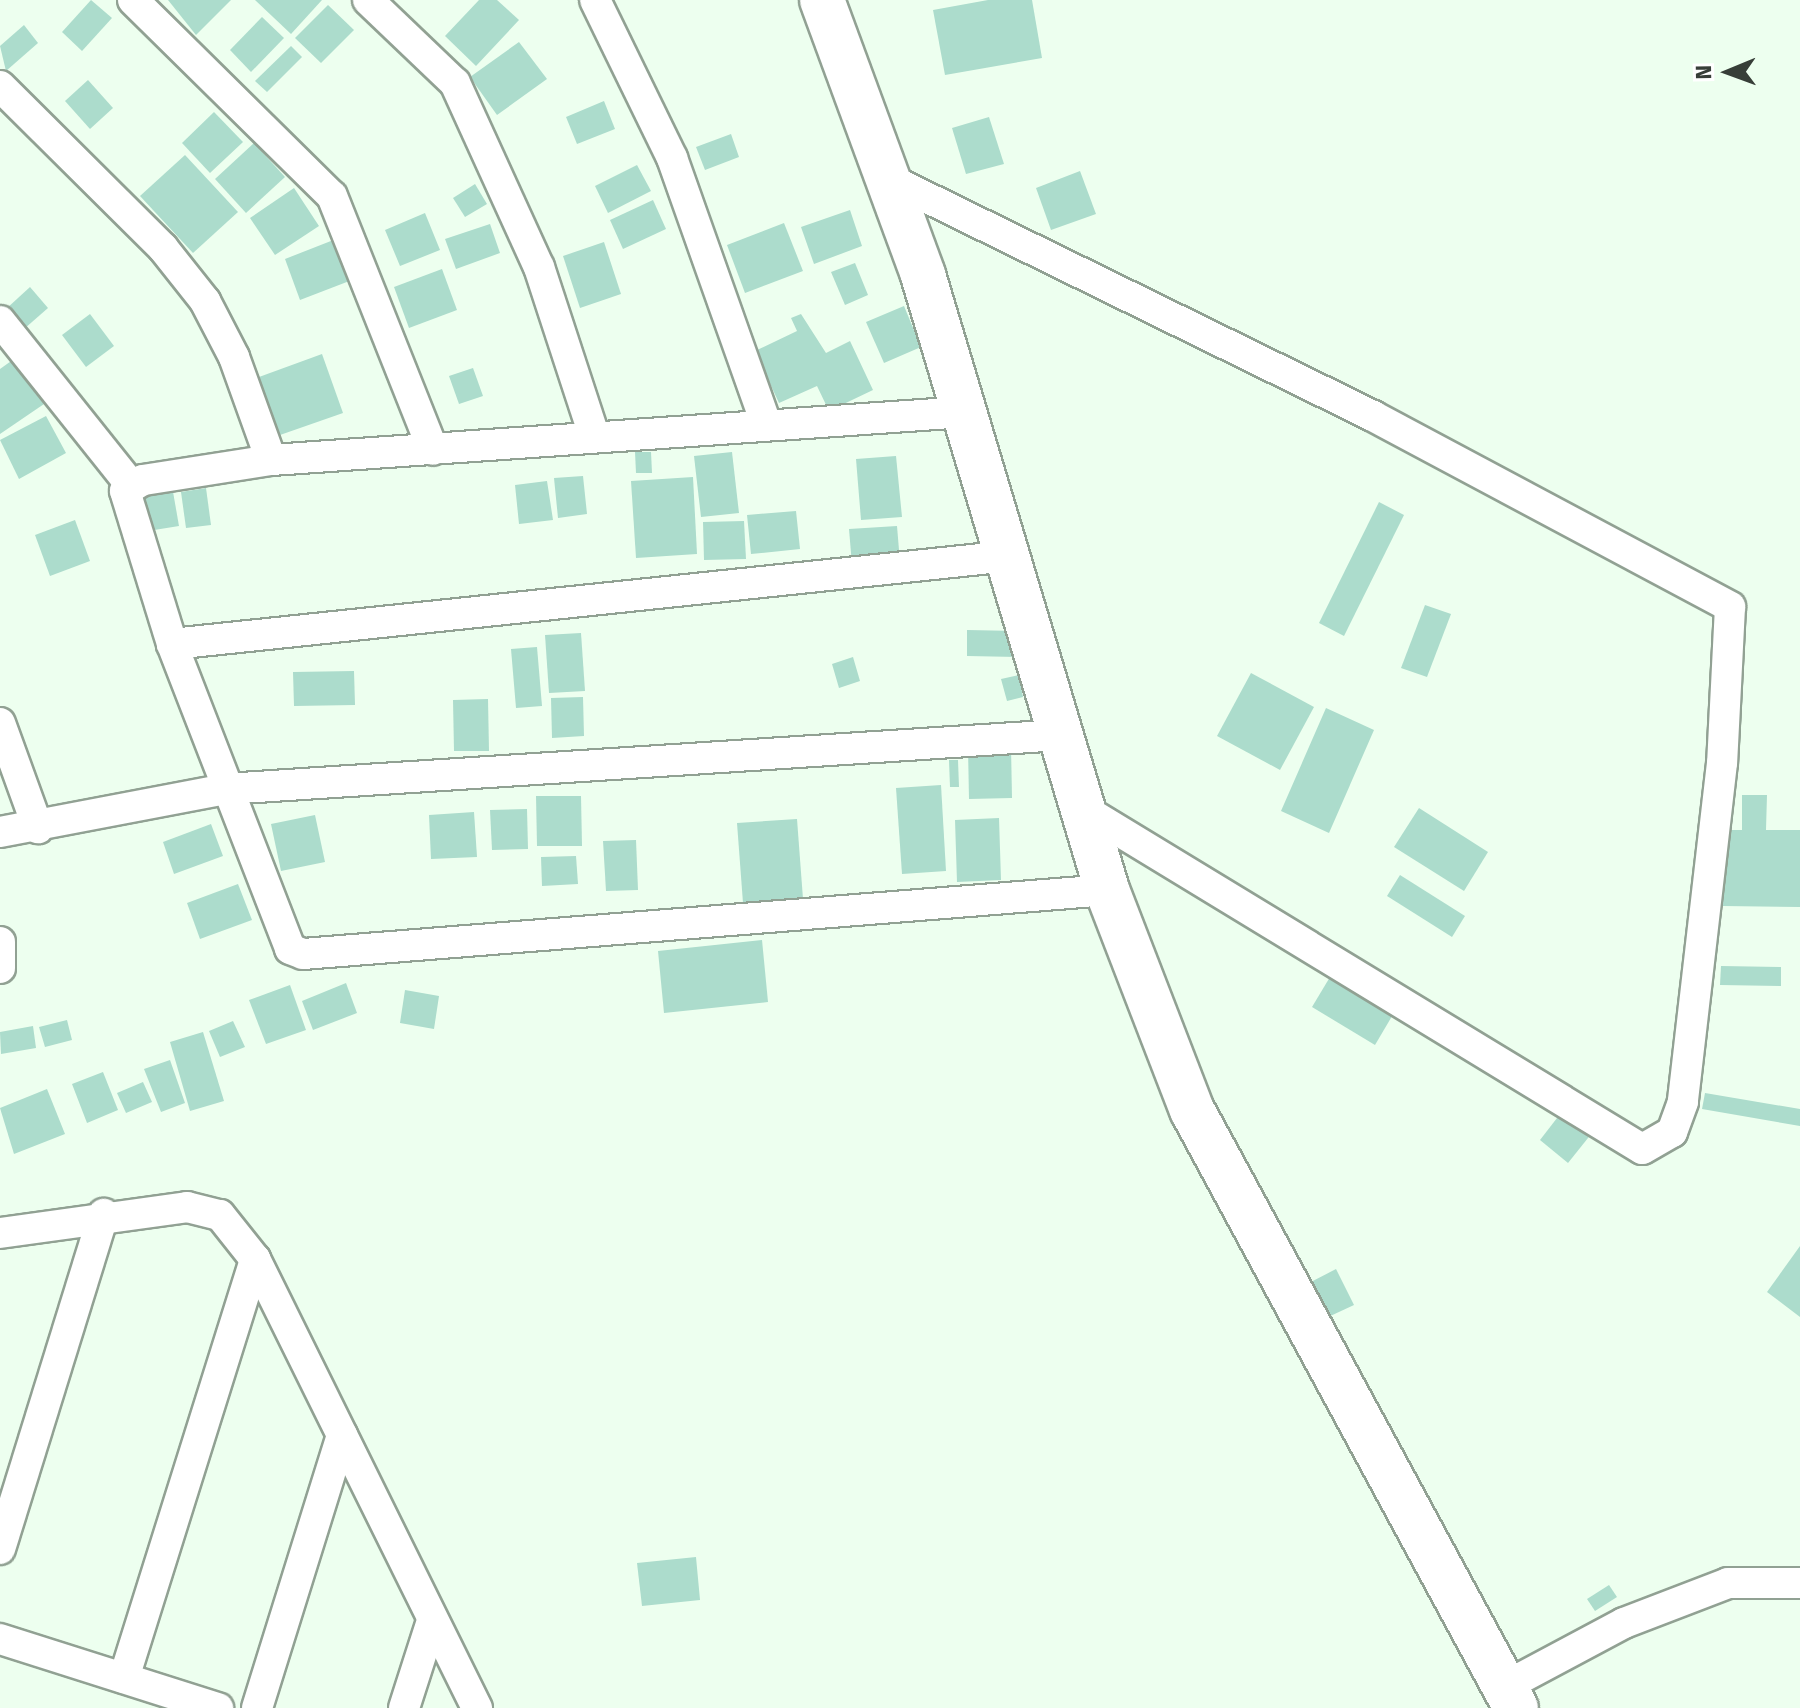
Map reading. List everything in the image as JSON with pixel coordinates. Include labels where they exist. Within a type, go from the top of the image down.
[{"type":"street","points":[[133,0],[318,176],[332,196],[433,450]]},
{"type":"street","points":[[368,0],[455,83],[539,267],[594,435]]},
{"type":"street","points":[[595,0],[672,158],[765,421]]},
{"type":"street","points":[[822,0],[887,178],[965,412],[1107,890],[1192,1110],[1510,1697],[1624,1623],[1728,1583],[1800,1583]]},
{"type":"street","points":[[0,86],[163,248],[205,301],[234,357],[271,460]]},
{"type":"street","points":[[887,178],[1373,416],[1730,607],[1722,763],[1683,1102],[1672,1132],[1642,1149],[1083,809]]},
{"type":"street","points":[[0,321],[130,484]]},
{"type":"street","points":[[130,484],[271,460],[433,450],[765,421],[965,412]]},
{"type":"street","points":[[130,484],[126,503],[172,644],[279,933],[303,954],[1107,890]]},
{"type":"street","points":[[172,644],[1009,556]]},
{"type":"street","points":[[0,723],[38,828]]},
{"type":"street","points":[[0,832],[38,828],[226,789],[1061,735]]},
{"type":"street","points":[[0,942],[0,968]]},
{"type":"street","points":[[0,1233],[104,1214],[187,1207],[220,1215],[255,1259],[477,1708]]},
{"type":"street","points":[[0,1549],[104,1214]]},
{"type":"street","points":[[124,1678],[255,1259]]},
{"type":"street","points":[[257,1708],[342,1435]]},
{"type":"street","points":[[404,1708],[432,1621]]},
{"type":"street","points":[[0,1639],[218,1708]]},
{"type":"building","points":[[91,0],[112,18],[82,51],[62,32]]},
{"type":"building","points":[[168,0],[231,0],[196,35]]},
{"type":"building","points":[[255,0],[322,0],[291,34]]},
{"type":"building","points":[[479,0],[497,0],[519,20],[476,66],[445,36]]},
{"type":"building","points":[[988,0],[1032,0],[1042,58],[945,75],[933,10]]},
{"type":"building","points":[[328,5],[354,30],[321,63],[295,38]]},
{"type":"building","points":[[262,17],[284,38],[251,72],[230,50]]},
{"type":"building","points":[[24,25],[38,43],[6,71],[0,46]]},
{"type":"building","points":[[519,42],[547,79],[497,115],[470,77]]},
{"type":"building","points":[[291,46],[302,57],[267,92],[255,81]]},
{"type":"building","points":[[88,80],[113,108],[90,129],[65,101]]},
{"type":"building","points":[[604,101],[615,129],[577,144],[566,117]]},
{"type":"building","points":[[214,112],[243,142],[210,173],[182,143]]},
{"type":"building","points":[[989,117],[1004,164],[966,174],[952,128]]},
{"type":"building","points":[[731,134],[739,157],[705,170],[696,147]]},
{"type":"building","points":[[254,143],[285,177],[246,213],[215,179]]},
{"type":"building","points":[[185,155],[238,212],[193,253],[140,196]]},
{"type":"building","points":[[637,165],[651,191],[608,213],[595,186]]},
{"type":"building","points":[[1080,171],[1096,214],[1051,230],[1036,188]]},
{"type":"building","points":[[475,184],[487,204],[465,217],[453,198]]},
{"type":"building","points":[[294,188],[319,226],[275,255],[250,218]]},
{"type":"building","points":[[653,200],[666,229],[623,249],[610,220]]},
{"type":"building","points":[[850,210],[862,246],[814,264],[801,227]]},
{"type":"building","points":[[425,213],[440,250],[400,266],[385,230]]},
{"type":"building","points":[[784,223],[803,271],[745,293],[727,245]]},
{"type":"building","points":[[490,224],[500,253],[456,269],[445,239]]},
{"type":"building","points":[[336,239],[352,280],[300,300],[285,259]]},
{"type":"building","points":[[604,242],[621,294],[580,308],[563,256]]},
{"type":"building","points":[[855,263],[868,295],[845,305],[831,272]]},
{"type":"building","points":[[442,269],[457,310],[409,328],[394,287]]},
{"type":"building","points":[[30,287],[48,308],[24,329],[6,309]]},
{"type":"building","points":[[904,306],[921,347],[884,363],[866,322]]},
{"type":"building","points":[[90,314],[114,346],[86,367],[62,335]]},
{"type":"building","points":[[801,314],[826,353],[850,341],[873,390],[829,411],[817,386],[779,403],[755,351],[797,331],[791,318]]},
{"type":"building","points":[[322,354],[343,413],[280,435],[259,377]]},
{"type":"building","points":[[14,359],[44,404],[0,434],[0,369]]},
{"type":"building","points":[[473,368],[483,396],[459,404],[449,376]]},
{"type":"building","points":[[46,416],[66,453],[19,479],[0,440]]},
{"type":"building","points":[[635,452],[651,452],[652,473],[636,473]]},
{"type":"building","points":[[732,452],[739,513],[701,517],[694,456]]},
{"type":"building","points":[[896,456],[902,517],[861,520],[856,459]]},
{"type":"building","points":[[583,476],[587,514],[558,518],[554,478]]},
{"type":"building","points":[[693,477],[697,554],[636,558],[631,481]]},
{"type":"building","points":[[547,481],[553,520],[519,524],[515,485]]},
{"type":"building","points":[[172,486],[179,526],[148,531],[141,491]]},
{"type":"building","points":[[206,488],[211,525],[186,528],[181,492]]},
{"type":"building","points":[[1379,502],[1404,515],[1344,636],[1319,623]]},
{"type":"building","points":[[796,511],[800,549],[751,554],[747,515]]},
{"type":"building","points":[[75,520],[90,561],[50,576],[35,535]]},
{"type":"building","points":[[744,521],[746,559],[704,560],[703,522]]},
{"type":"building","points":[[897,526],[900,562],[852,565],[849,529]]},
{"type":"building","points":[[1425,605],[1451,614],[1427,677],[1401,668]]},
{"type":"building","points":[[967,630],[1019,631],[1019,657],[967,656]]},
{"type":"building","points":[[581,633],[585,691],[549,693],[545,635]]},
{"type":"building","points":[[537,647],[542,706],[516,708],[511,649]]},
{"type":"building","points":[[853,657],[860,681],[839,688],[832,664]]},
{"type":"building","points":[[354,671],[355,705],[294,706],[293,672]]},
{"type":"building","points":[[1251,673],[1314,707],[1280,770],[1217,736]]},
{"type":"building","points":[[1019,675],[1023,697],[1007,701],[1001,679]]},
{"type":"building","points":[[583,697],[584,736],[552,738],[551,698]]},
{"type":"building","points":[[488,699],[489,751],[454,751],[453,700]]},
{"type":"building","points":[[1326,708],[1374,730],[1329,833],[1281,811]]},
{"type":"building","points":[[968,747],[1011,747],[1012,798],[969,799]]},
{"type":"building","points":[[949,760],[958,760],[959,787],[950,787]]},
{"type":"building","points":[[941,785],[946,871],[902,874],[896,788]]},
{"type":"building","points":[[1742,795],[1767,795],[1766,830],[1800,830],[1800,907],[1723,906],[1725,830],[1742,830]]},
{"type":"building","points":[[536,796],[581,796],[582,846],[537,846]]},
{"type":"building","points":[[1419,808],[1488,852],[1464,891],[1394,847]]},
{"type":"building","points":[[527,809],[528,849],[492,850],[490,810]]},
{"type":"building","points":[[474,812],[477,857],[431,859],[429,815]]},
{"type":"building","points":[[315,815],[325,862],[281,871],[271,824]]},
{"type":"building","points":[[999,818],[1001,880],[957,882],[955,820]]},
{"type":"building","points":[[797,819],[803,899],[743,903],[737,823]]},
{"type":"building","points":[[211,824],[223,856],[174,874],[163,842]]},
{"type":"building","points":[[636,840],[638,890],[606,891],[603,841]]},
{"type":"building","points":[[576,856],[578,884],[542,886],[541,857]]},
{"type":"building","points":[[1400,875],[1465,916],[1452,937],[1387,896]]},
{"type":"building","points":[[238,884],[252,920],[200,939],[187,903]]},
{"type":"building","points":[[762,940],[768,1002],[664,1013],[658,951]]},
{"type":"building","points":[[1721,966],[1781,967],[1781,986],[1720,985]]},
{"type":"building","points":[[1336,967],[1398,1006],[1375,1045],[1312,1007]]},
{"type":"building","points":[[346,983],[357,1013],[313,1030],[302,1001]]},
{"type":"building","points":[[290,985],[306,1030],[266,1044],[249,1000]]},
{"type":"building","points":[[405,990],[439,996],[434,1029],[400,1023]]},
{"type":"building","points":[[67,1020],[72,1040],[45,1047],[39,1027]]},
{"type":"building","points":[[233,1021],[245,1047],[220,1057],[209,1031]]},
{"type":"building","points":[[33,1026],[36,1048],[1,1054],[0,1032]]},
{"type":"building","points":[[203,1032],[224,1101],[190,1111],[170,1042]]},
{"type":"building","points":[[170,1060],[185,1103],[161,1112],[144,1069]]},
{"type":"building","points":[[103,1072],[118,1110],[87,1123],[72,1084]]},
{"type":"building","points":[[143,1082],[152,1102],[126,1113],[117,1093]]},
{"type":"building","points":[[47,1089],[65,1134],[14,1154],[0,1108]]},
{"type":"building","points":[[1705,1093],[1800,1109],[1800,1126],[1702,1109]]},
{"type":"building","points":[[1564,1109],[1592,1133],[1568,1163],[1540,1140]]},
{"type":"building","points":[[1800,1246],[1800,1317],[1767,1292]]},
{"type":"building","points":[[1336,1269],[1354,1305],[1326,1318],[1309,1283]]},
{"type":"building","points":[[696,1557],[700,1600],[642,1606],[637,1563]]},
{"type":"building","points":[[1609,1585],[1617,1597],[1595,1611],[1587,1599]]}]
